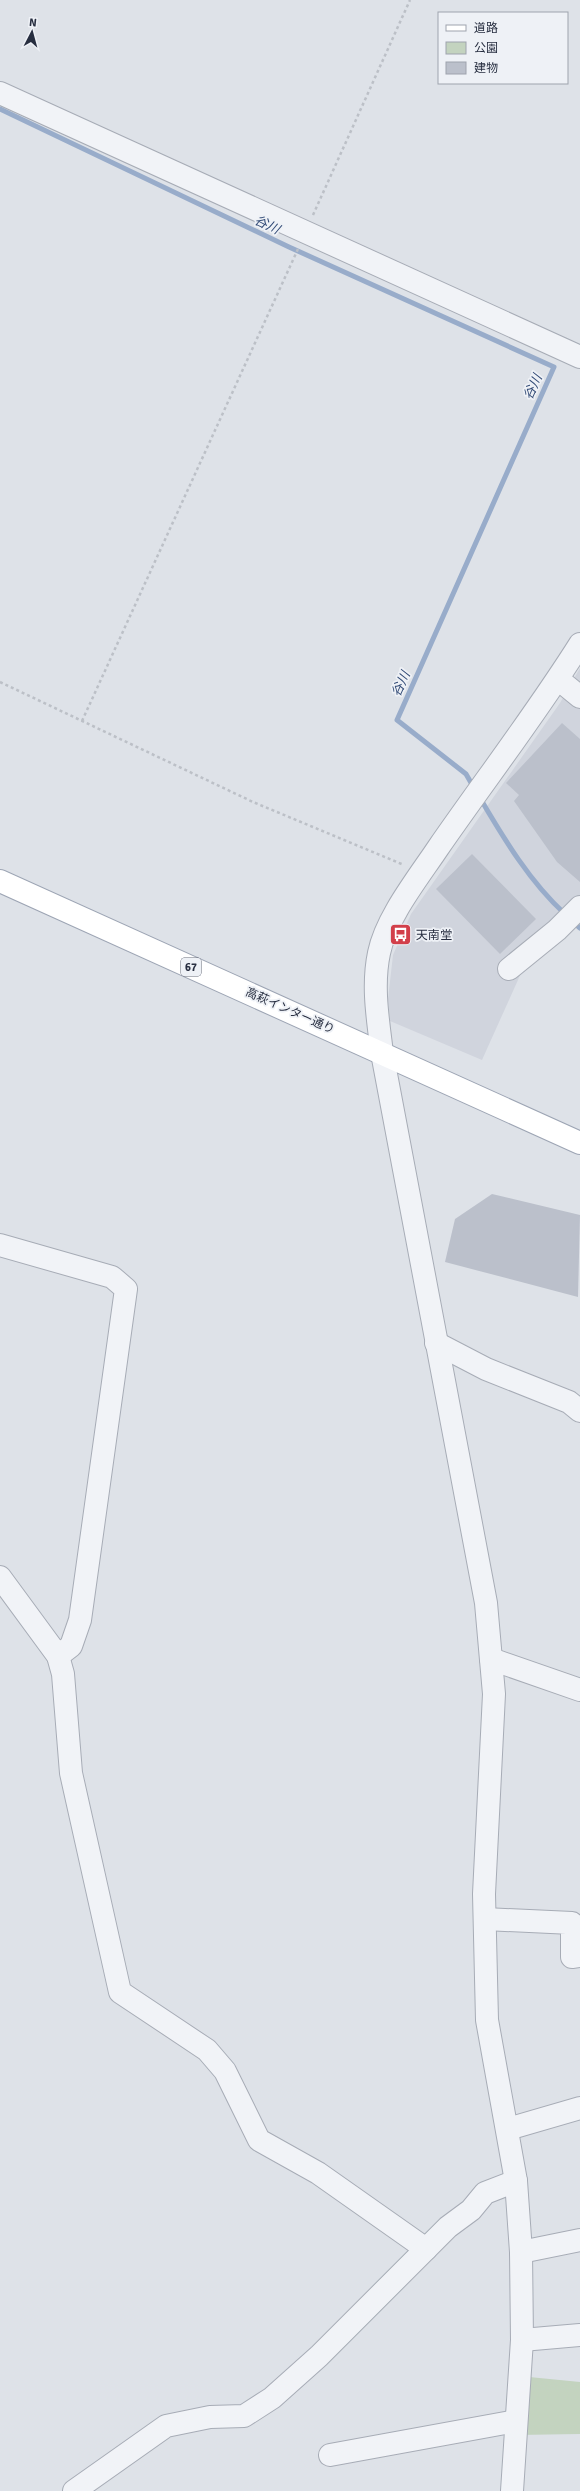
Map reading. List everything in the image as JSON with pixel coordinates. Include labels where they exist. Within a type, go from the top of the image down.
[{"type":"main road","name":"高萩インター通り","points":[[0,880],[580,1143]]},
{"type":"street","points":[[0,94],[580,356]]},
{"type":"street","points":[[512,2491],[522,2340],[521,2252],[516,2181],[508,2129],[487,2020],[485,1919],[494,1694],[486,1602],[382,1053],[377,1011],[376,976],[379,953],[386,932],[422,873],[558,678],[580,644]]},
{"type":"street","points":[[558,678],[580,697]]},
{"type":"street","points":[[509,969],[557,930],[580,907]]},
{"type":"street","points":[[0,1245],[112,1277],[126,1289],[80,1620],[71,1646],[58,1656]]},
{"type":"street","points":[[436,1343],[486,1369],[569,1402],[580,1411]]},
{"type":"street","points":[[0,1577],[58,1656],[63,1674],[71,1773],[120,1992],[207,2050],[225,2071],[259,2140],[318,2173],[426,2249]]},
{"type":"street","points":[[491,1659],[580,1690]]},
{"type":"street","points":[[485,1919],[572,1924],[572,1957],[580,1956]]},
{"type":"street","points":[[508,2129],[580,2108]]},
{"type":"street","points":[[74,2491],[166,2426],[210,2417],[244,2416],[272,2398],[319,2356],[448,2227],[471,2210],[485,2193],[516,2181]]},
{"type":"street","points":[[521,2252],[580,2240]]},
{"type":"street","points":[[522,2340],[580,2335]]},
{"type":"street","points":[[330,2455],[516,2421]]},
{"type":"path","points":[[82,721],[306,232],[410,0]]},
{"type":"path","points":[[0,682],[253,802],[422,873]]},
{"type":"shaded area","points":[[580,668],[580,915],[522,971],[482,1060],[390,1021],[388,999],[393,955],[411,914],[560,703]]},
{"type":"green space","points":[[519,2376],[580,2382],[580,2434],[516,2435]]},
{"type":"building","points":[[562,723],[580,739],[580,882],[557,862],[514,801],[519,795],[506,783]]},
{"type":"building","points":[[472,854],[536,919],[500,954],[436,889]]},
{"type":"building","points":[[492,1194],[580,1215],[578,1297],[445,1262],[455,1219]]},
{"type":"waterway","name":"谷川","points":[[0,109],[289,247],[554,367],[397,720],[466,774],[474,788]]},
{"type":"waterway","name":"谷川","points":[[480,798],[518,859],[540,888],[565,914]]},
{"type":"waterway","name":"谷川","points":[[572,921],[580,928]]},
{"type":"place","name":"天南堂","points":[[401,935]]}]
